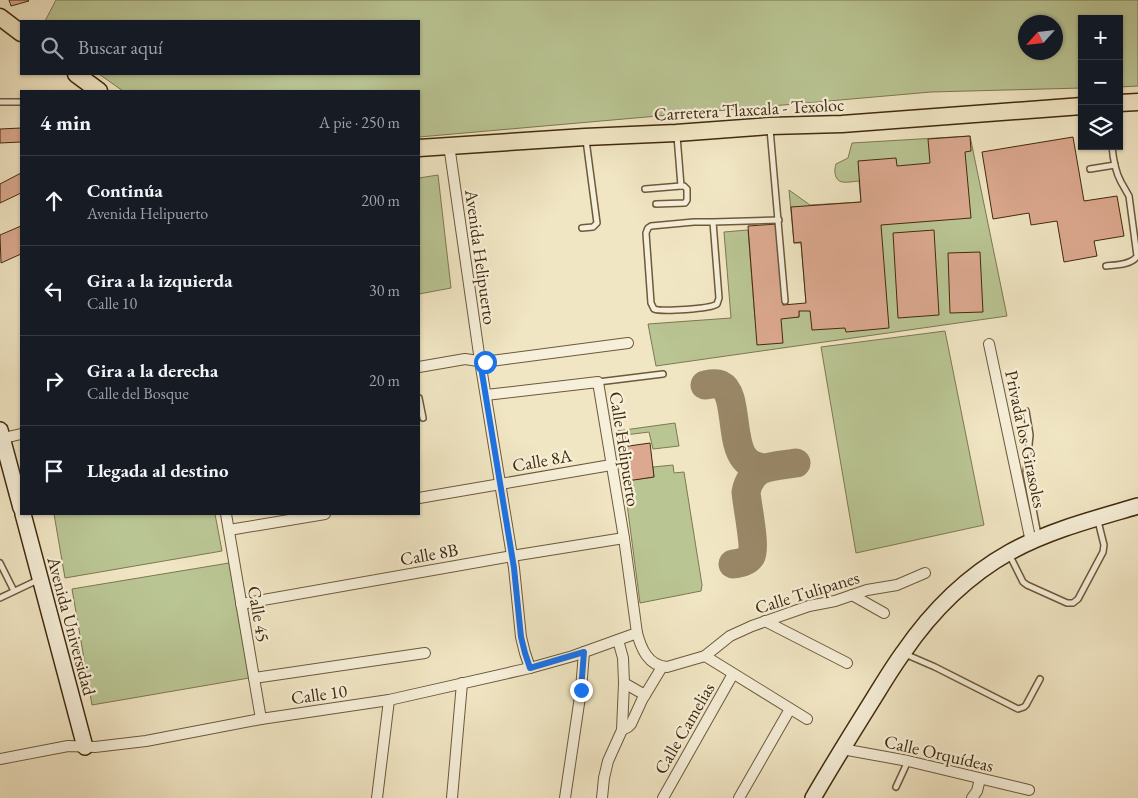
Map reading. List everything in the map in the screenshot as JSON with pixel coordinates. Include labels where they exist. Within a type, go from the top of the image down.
[{"type":"main road","points":[[0,17],[20,32]]},
{"type":"main road","points":[[77,75],[98,90]]},
{"type":"main road","points":[[1123,103],[1138,102]]},
{"type":"main road","name":"Carretera Tlaxcala - Texoloc","points":[[420,148],[770,126],[842,124],[1078,106]]},
{"type":"main road","points":[[1,436],[20,504]]},
{"type":"main road","points":[[813,798],[903,653],[920,630],[955,592],[1008,553],[1035,540],[1060,530],[1138,506]]},
{"type":"main road","name":"Avenida Universidad","points":[[23,515],[85,747]]},
{"type":"street","name":"Avenida Helipuerto","points":[[448,145],[480,361],[512,556],[521,637],[530,668]]},
{"type":"street","points":[[420,367],[466,359],[491,361],[628,343]]},
{"type":"street","name":"Privada los Girasoles","points":[[989,344],[1035,540]]},
{"type":"street","name":"Calle Helipuerto","points":[[486,395],[598,382],[624,538],[637,633]]},
{"type":"street","points":[[1,436],[20,434]]},
{"type":"street","name":"Calle 8A","points":[[420,498],[611,465]]},
{"type":"street","name":"Calle 45","points":[[226,515],[261,718]]},
{"type":"street","points":[[229,530],[319,515]]},
{"type":"street","name":"Calle 8B","points":[[241,604],[624,538]]},
{"type":"street","name":"Calle Tulipanes","points":[[705,656],[730,636],[788,612],[835,601],[867,590],[897,585],[925,573]]},
{"type":"street","points":[[852,595],[884,613]]},
{"type":"street","points":[[765,621],[847,664]]},
{"type":"street","points":[[637,633],[641,647],[650,661],[662,667],[673,666],[705,656],[807,719]]},
{"type":"street","name":"Calle 10","points":[[0,758],[68,746],[103,747],[146,741],[261,718],[389,700],[530,668],[584,652],[637,633]]},
{"type":"street","points":[[602,798],[608,761],[622,730],[624,684],[622,658],[618,640]]},
{"type":"street","points":[[565,798],[581,690],[584,652]]},
{"type":"street","points":[[254,678],[425,654]]},
{"type":"street","points":[[622,730],[631,724],[645,694],[662,667]]},
{"type":"street","name":"Calle Camelias","points":[[663,798],[733,674]]},
{"type":"street","points":[[452,798],[462,684]]},
{"type":"street","points":[[624,684],[645,694]]},
{"type":"street","points":[[377,798],[389,700]]},
{"type":"street","points":[[739,798],[790,708]]},
{"type":"street","name":"Calle Orquídeas","points":[[842,749],[908,761],[1029,790]]},
{"type":"street","points":[[972,798],[980,779]]},
{"type":"lane","points":[[0,102],[20,102]]},
{"type":"lane","points":[[770,126],[785,301]]},
{"type":"lane","points":[[676,133],[680,186]]},
{"type":"lane","points":[[582,228],[593,227],[597,223],[586,137]]},
{"type":"lane","points":[[1106,266],[1130,262],[1137,256],[1128,196],[1115,165],[1113,150]]},
{"type":"lane","points":[[1090,169],[1115,165]]},
{"type":"lane","points":[[645,189],[684,186],[688,190],[685,203],[656,204]]},
{"type":"lane","points":[[713,222],[719,298],[717,304],[712,307],[660,311],[654,309],[646,233],[648,228],[654,225],[694,222],[779,220]]},
{"type":"lane","points":[[598,382],[663,374]]},
{"type":"lane","points":[[420,403],[423,418]]},
{"type":"lane","points":[[1026,411],[1030,435],[1026,476],[1035,540]]},
{"type":"lane","points":[[1008,553],[1023,582],[1068,603],[1074,603],[1103,552],[1104,545],[1098,518]]},
{"type":"lane","points":[[0,563],[14,591]]},
{"type":"lane","points":[[0,598],[41,578]]},
{"type":"lane","points":[[903,653],[1018,709],[1026,705],[1040,680]]},
{"type":"lane","points":[[896,787],[908,761]]},
{"type":"green space","points":[[56,0],[1138,0],[1138,86],[1123,87],[1123,15],[1078,15],[1078,88],[931,92],[420,137],[420,90],[122,90],[100,75],[420,75],[420,20],[46,20]]},
{"type":"green space","points":[[970,136],[1007,316],[656,366],[648,324],[731,318],[724,232],[748,230],[755,319],[799,317],[799,311],[806,303],[801,243],[794,243],[789,190],[810,205],[861,202],[859,181],[842,182],[837,179],[835,174],[836,164],[848,158],[852,143]]},
{"type":"green space","points":[[438,175],[451,288],[420,294],[420,178]]},
{"type":"green space","points":[[945,331],[984,525],[856,553],[821,347]]},
{"type":"green space","points":[[675,423],[679,446],[653,449],[649,432],[625,435],[626,444],[619,445],[617,431]]},
{"type":"green space","points":[[673,465],[674,473],[684,472],[702,585],[701,591],[640,603],[624,481],[654,477],[653,467]]},
{"type":"green space","points":[[54,515],[215,515],[222,551],[65,578]]},
{"type":"green space","points":[[229,563],[249,678],[92,705],[72,589]]},
{"type":"building","points":[[9,0],[28,0],[29,1],[11,6]]},
{"type":"building","points":[[20,128],[20,142],[0,143],[0,129]]},
{"type":"building","points":[[970,136],[971,151],[965,152],[971,218],[881,225],[889,328],[846,332],[845,328],[812,330],[810,311],[799,311],[799,317],[781,319],[783,343],[757,345],[748,226],[777,224],[783,305],[806,303],[801,242],[794,243],[791,207],[861,202],[858,161],[896,158],[897,166],[930,163],[928,139]]},
{"type":"building","points":[[1073,137],[1084,201],[1117,196],[1124,236],[1094,241],[1097,256],[1064,262],[1057,221],[1031,225],[1029,213],[993,219],[982,152]]},
{"type":"building","points":[[20,174],[20,193],[0,203],[0,184]]},
{"type":"building","points":[[20,226],[20,254],[1,263],[0,235]]},
{"type":"building","points":[[934,230],[939,315],[898,318],[893,233]]},
{"type":"building","points":[[980,252],[983,312],[950,313],[948,253]]},
{"type":"building","points":[[650,443],[654,477],[627,481],[622,447]]},
{"type":"taxiway","points":[[705,385],[719,384],[726,390],[730,398],[740,452],[748,462],[762,468]]},
{"type":"taxiway","points":[[733,564],[741,563],[751,556],[752,535],[746,492],[753,476],[764,468],[796,463]]},
{"type":"route","points":[[485,362],[480,361],[514,568],[521,637],[525,653],[530,668],[584,652],[581,690]]}]
